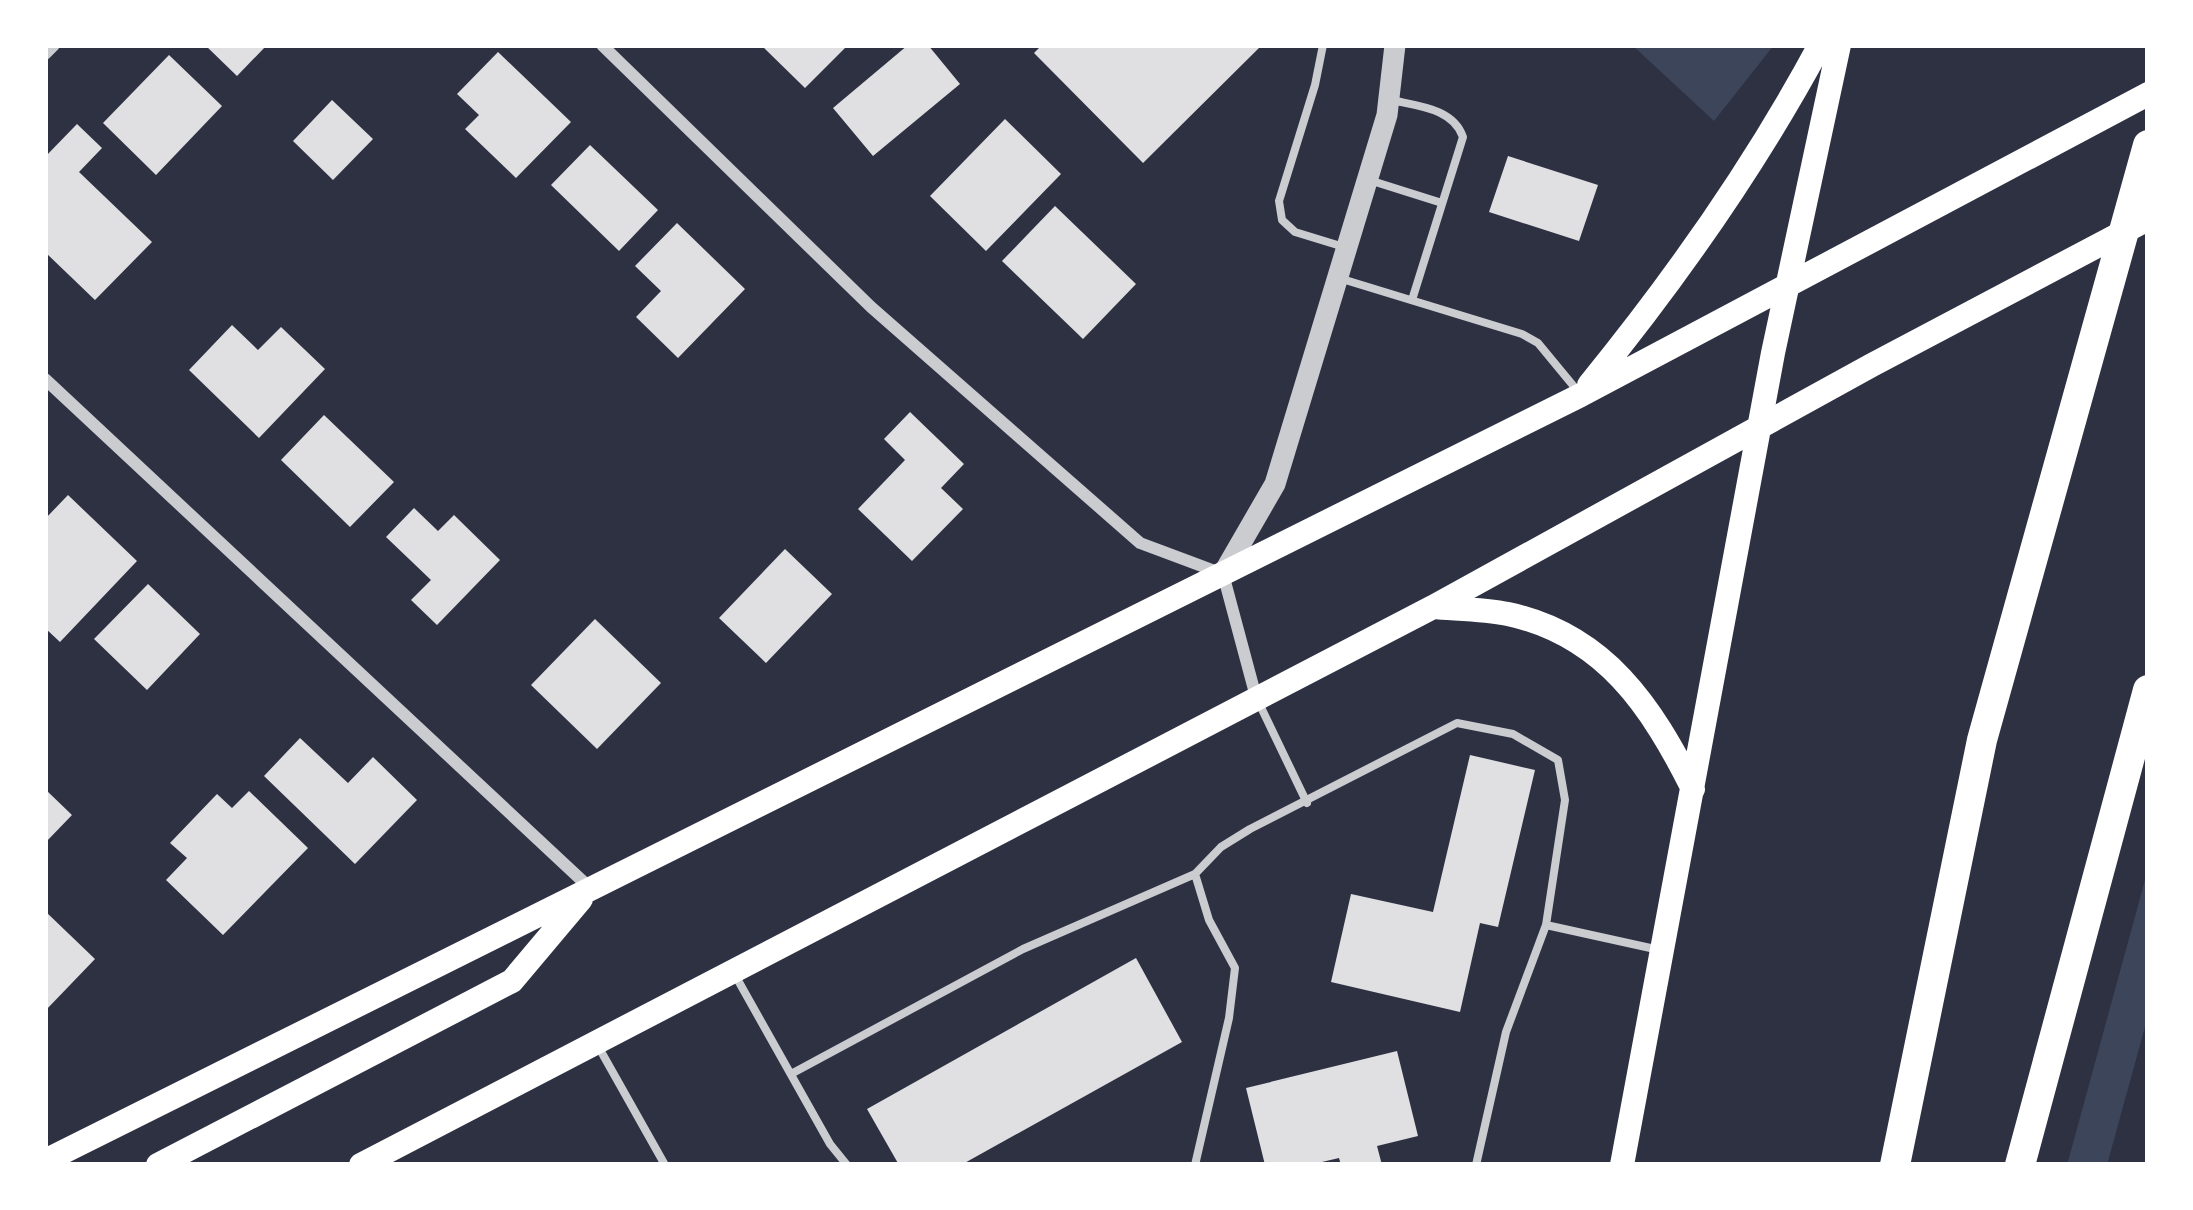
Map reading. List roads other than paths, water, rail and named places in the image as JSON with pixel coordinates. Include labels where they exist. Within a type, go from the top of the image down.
[{"type":"highway","points":[[1895,1165],[1982,740],[2148,146]]},
{"type":"highway","points":[[2020,1165],[2148,690]]},
{"type":"main road","points":[[1581,395],[1667,290],[1744,180],[1820,45]]},
{"type":"main road","points":[[1622,1165],[1787,287],[1839,45]]},
{"type":"main road","points":[[45,1161],[1581,395],[2148,94]]},
{"type":"main road","points":[[361,1165],[1433,607],[2148,219]]},
{"type":"main road","points":[[1433,607],[1508,614],[1549,628],[1594,653],[1646,703],[1693,789]]},
{"type":"main road","points":[[158,1165],[512,981],[590,888]]},
{"type":"street","points":[[45,54],[54,45]]},
{"type":"street","points":[[602,45],[871,307],[1140,542],[1223,574]]},
{"type":"street","points":[[1256,697],[1223,574],[1275,484],[1368,179],[1389,99],[1395,45]]},
{"type":"street","points":[[45,379],[590,888]]},
{"type":"lane","points":[[1323,45],[1280,201],[1282,220],[1295,232],[1348,248]]},
{"type":"lane","points":[[1389,99],[1443,113],[1459,126],[1462,137],[1412,300]]},
{"type":"lane","points":[[1368,179],[1442,203]]},
{"type":"lane","points":[[1339,279],[1488,322],[1538,343],[1581,395]]},
{"type":"lane","points":[[1256,697],[1307,803]]},
{"type":"lane","points":[[791,1074],[1023,949],[1195,874],[1221,848],[1457,723],[1513,734],[1558,760],[1565,800],[1546,925],[1506,1032],[1476,1165]]},
{"type":"lane","points":[[1195,874],[1209,920],[1235,968],[1229,1018],[1195,1165]]},
{"type":"lane","points":[[1546,925],[1663,951]]},
{"type":"lane","points":[[734,973],[830,1144],[847,1165]]},
{"type":"lane","points":[[597,1044],[663,1164]]}]
